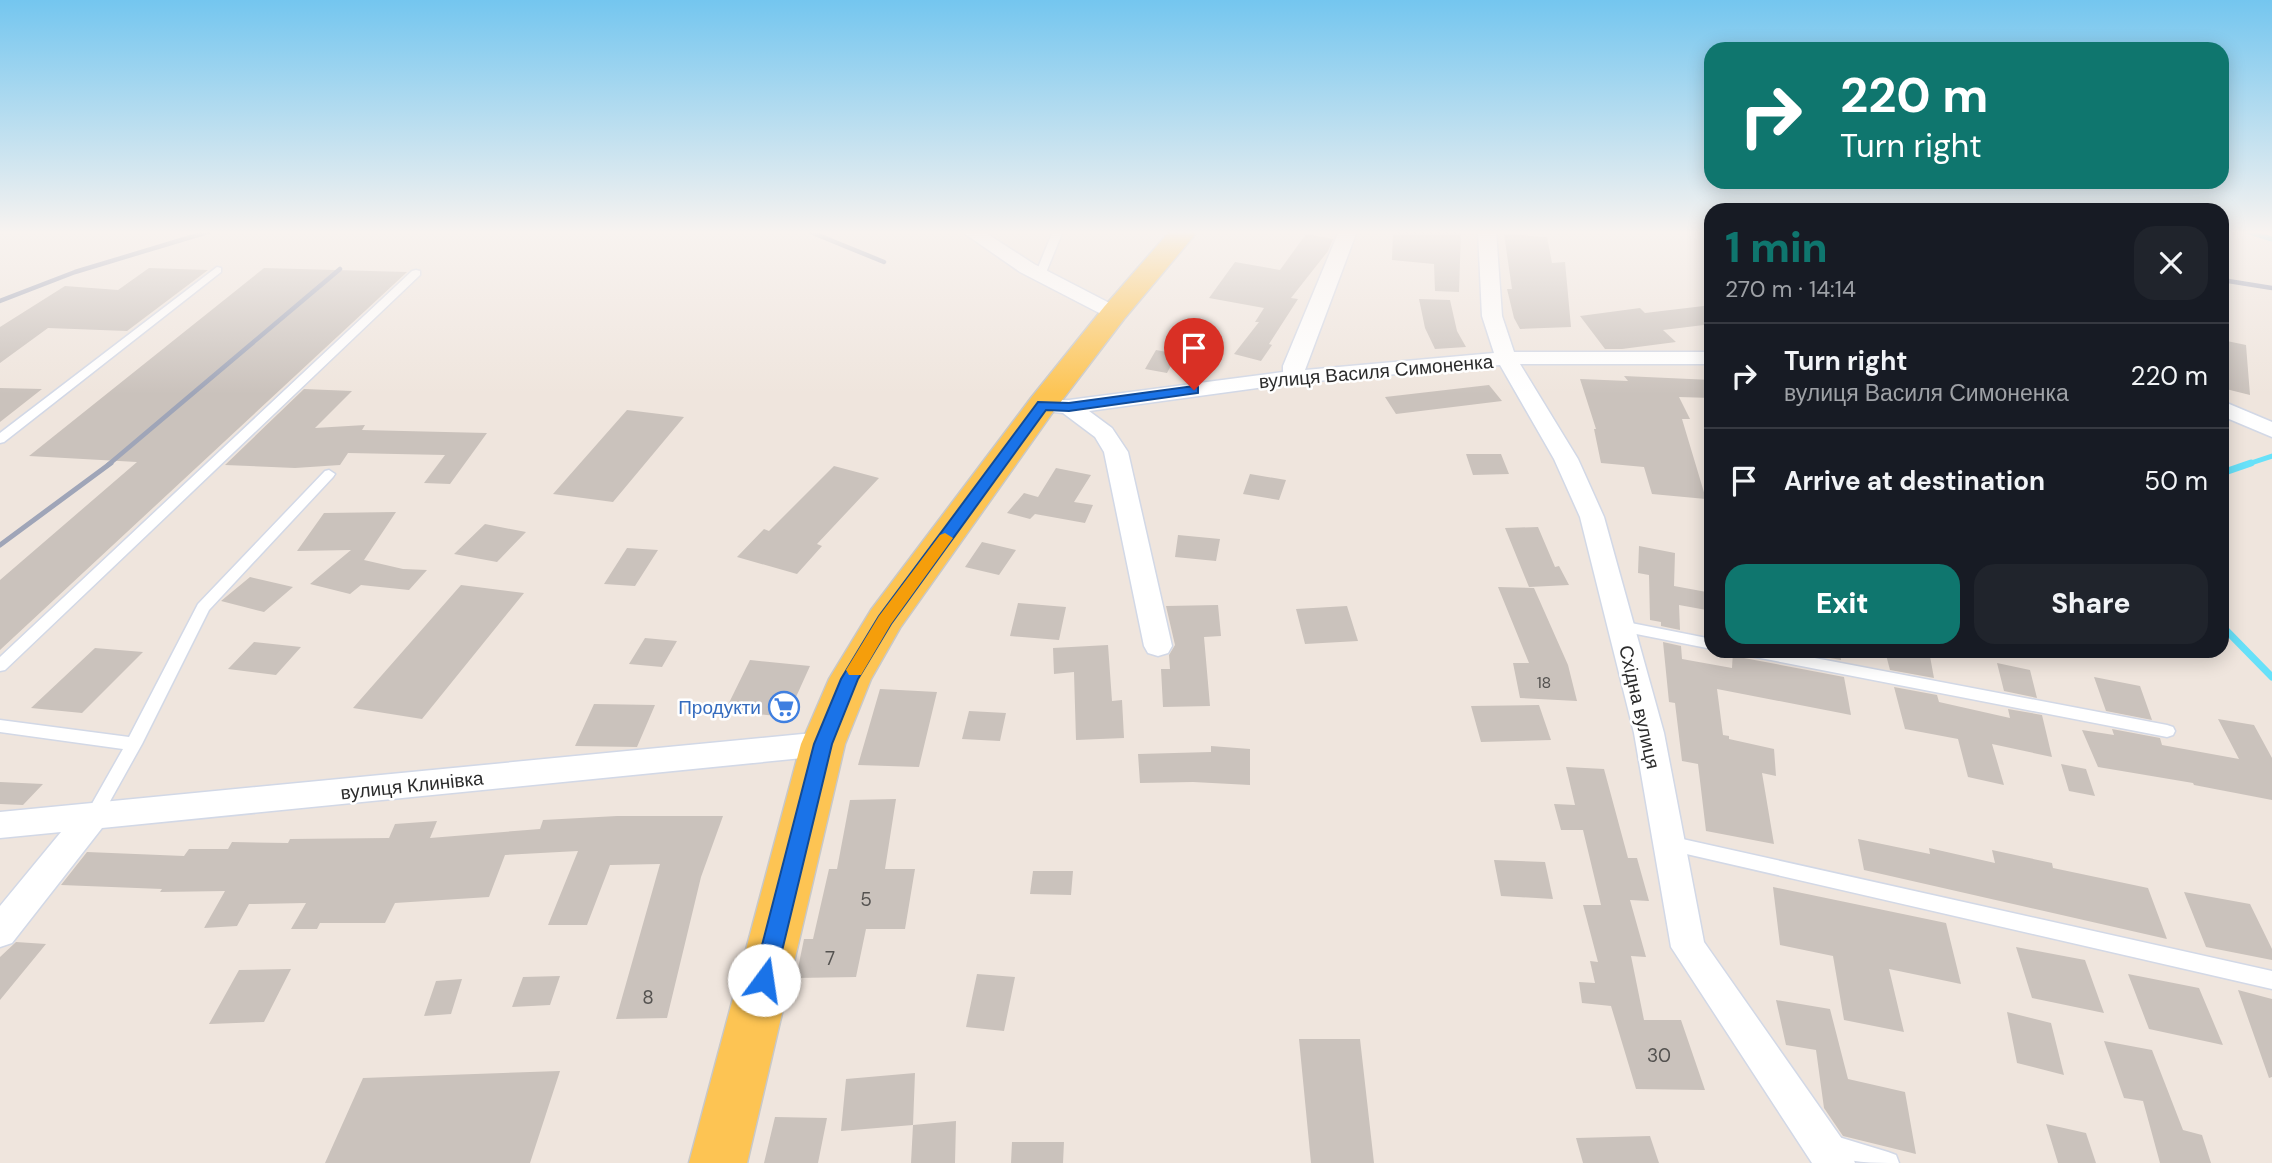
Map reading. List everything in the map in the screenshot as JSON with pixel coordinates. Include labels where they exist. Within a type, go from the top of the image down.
[{"type":"main road","points":[[718,1163],[823,744],[850,679],[885,620],[1055,406],[1114,313],[1138,285]]},
{"type":"street","points":[[1060,285],[1114,313]]},
{"type":"street","points":[[1294,377],[1294,366],[1326,285]]},
{"type":"street","name":"Східна вулиця","points":[[1490,285],[1492,316],[1506,358],[1566,459],[1592,517],[1649,733],[1688,947],[1827,1153]]},
{"type":"street","name":"вулиця Василя Симоненка","points":[[1055,406],[1294,377],[1506,358],[1704,358]]},
{"type":"street","points":[[1055,406],[1104,433],[1116,452],[1157,646]]},
{"type":"street","points":[[2229,411],[2272,430]]},
{"type":"street","name":"вулиця Клинівка","points":[[0,825],[823,744]]},
{"type":"street","points":[[0,932],[93,816]]},
{"type":"lane","points":[[0,439],[197,285]]},
{"type":"lane","points":[[1,664],[403,285]]},
{"type":"lane","points":[[93,816],[134,744],[203,607],[329,474]]},
{"type":"lane","points":[[1621,626],[1704,642]]},
{"type":"lane","points":[[1786,658],[2167,731]]},
{"type":"lane","points":[[0,726],[134,744]]},
{"type":"lane","points":[[1667,843],[2272,980]]},
{"type":"lane","points":[[1827,1153],[1888,1163]]},
{"type":"building","points":[[125,285],[188,285],[127,331],[48,328],[0,363],[0,327],[65,286],[118,290]]},
{"type":"building","points":[[242,285],[393,285],[0,650],[0,580],[137,462],[29,456]]},
{"type":"building","points":[[1218,285],[1301,285],[1291,298],[1298,299],[1261,361],[1234,354],[1259,322],[1255,322],[1264,308],[1209,298]]},
{"type":"building","points":[[1435,285],[1459,285],[1459,292],[1435,291]]},
{"type":"building","points":[[1511,285],[1567,285],[1571,327],[1520,329],[1514,318],[1507,289],[1512,289]]},
{"type":"building","points":[[1419,299],[1450,300],[1457,331],[1466,347],[1435,349],[1425,328]]},
{"type":"building","points":[[1704,306],[1704,325],[1663,330],[1676,342],[1605,349],[1580,316],[1640,308],[1645,313]]},
{"type":"building","points":[[2229,341],[2246,345],[2250,395],[2229,390]]},
{"type":"building","points":[[1156,350],[1177,354],[1167,373],[1145,369]]},
{"type":"building","points":[[1624,376],[1704,380],[1704,398],[1679,397],[1690,419],[1682,419],[1704,499],[1652,494],[1644,467],[1601,463],[1596,429],[1580,379],[1628,381]]},
{"type":"building","points":[[1489,385],[1502,401],[1396,414],[1385,397]]},
{"type":"building","points":[[0,388],[42,389],[0,422]]},
{"type":"building","points":[[304,389],[352,391],[315,428],[365,425],[362,430],[487,433],[450,484],[424,483],[445,455],[348,453],[340,465],[295,468],[225,465]]},
{"type":"building","points":[[627,410],[684,417],[613,502],[553,494]]},
{"type":"building","points":[[1466,454],[1501,454],[1509,474],[1473,475]]},
{"type":"building","points":[[834,466],[879,478],[817,544],[822,546],[797,574],[737,557],[764,529],[769,531]]},
{"type":"building","points":[[1056,468],[1091,475],[1074,502],[1093,505],[1085,523],[1035,514],[1030,519],[1007,513],[1024,493],[1038,497]]},
{"type":"building","points":[[1250,474],[1286,480],[1279,500],[1243,494]]},
{"type":"building","points":[[396,512],[364,560],[403,569],[427,570],[409,590],[361,585],[350,594],[310,584],[351,550],[297,551],[324,513]]},
{"type":"building","points":[[485,524],[526,532],[497,562],[454,554]]},
{"type":"building","points":[[1538,527],[1555,567],[1559,566],[1569,585],[1529,587],[1505,528]]},
{"type":"building","points":[[1178,535],[1220,539],[1216,561],[1175,557]]},
{"type":"building","points":[[982,542],[1016,550],[999,575],[965,567]]},
{"type":"building","points":[[1639,546],[1675,553],[1674,586],[1704,592],[1704,610],[1679,605],[1680,630],[1661,626],[1661,622],[1650,620],[1649,575],[1638,573]]},
{"type":"building","points":[[627,548],[658,550],[635,586],[604,584]]},
{"type":"building","points":[[250,577],[293,587],[264,612],[221,601]]},
{"type":"building","points":[[461,585],[524,593],[422,719],[353,708]]},
{"type":"building","points":[[1498,587],[1534,588],[1568,665],[1577,701],[1520,698],[1513,663],[1529,663]]},
{"type":"building","points":[[1018,603],[1066,607],[1059,640],[1010,636]]},
{"type":"building","points":[[1218,605],[1221,636],[1204,637],[1210,706],[1163,707],[1161,669],[1170,669],[1169,655],[1175,645],[1166,606]]},
{"type":"building","points":[[1347,606],[1358,641],[1305,644],[1296,609]]},
{"type":"building","points":[[645,638],[677,641],[662,667],[629,664]]},
{"type":"building","points":[[254,642],[301,647],[276,675],[228,669]]},
{"type":"building","points":[[1663,642],[1681,646],[1682,659],[1732,668],[1733,658],[1744,658],[1844,677],[1851,715],[1717,689],[1723,735],[1729,736],[1729,739],[1774,749],[1776,776],[1762,773],[1774,844],[1706,831],[1698,764],[1682,761],[1675,703],[1669,702]]},
{"type":"building","points":[[1108,645],[1112,701],[1122,700],[1124,738],[1076,740],[1074,672],[1054,674],[1053,648]]},
{"type":"building","points":[[95,648],[143,652],[82,713],[31,708]]},
{"type":"building","points":[[1887,658],[1930,658],[1934,678],[1890,670]]},
{"type":"building","points":[[750,660],[810,666],[787,717],[725,711]]},
{"type":"building","points":[[1997,663],[2030,670],[2037,698],[2004,691]]},
{"type":"building","points":[[2094,677],[2140,686],[2152,720],[2106,711]]},
{"type":"building","points":[[1894,687],[1937,695],[1939,702],[2010,718],[2008,709],[2042,715],[2052,757],[1992,744],[2004,785],[1968,777],[1958,739],[1905,729]]},
{"type":"building","points":[[880,689],[937,692],[919,767],[858,765]]},
{"type":"building","points":[[594,704],[655,705],[637,747],[575,746]]},
{"type":"building","points":[[1539,705],[1551,740],[1481,742],[1471,706]]},
{"type":"building","points":[[969,711],[1006,713],[1000,741],[962,739]]},
{"type":"building","points":[[2218,719],[2254,725],[2272,758],[2272,800],[2098,767],[2082,730],[2114,735],[2112,729],[2160,738],[2162,745],[2239,759]]},
{"type":"building","points":[[1211,746],[1250,749],[1250,785],[1140,783],[1138,754],[1211,752]]},
{"type":"building","points":[[2061,764],[2086,769],[2095,796],[2069,791]]},
{"type":"building","points":[[1566,767],[1604,769],[1628,858],[1637,858],[1649,901],[1630,900],[1646,957],[1631,956],[1644,1020],[1681,1020],[1705,1090],[1636,1089],[1611,1006],[1582,1003],[1579,982],[1595,983],[1590,961],[1598,962],[1583,905],[1601,905],[1583,830],[1561,830],[1554,804],[1575,805]]},
{"type":"building","points":[[0,782],[43,784],[23,805],[0,804]]},
{"type":"building","points":[[896,799],[885,869],[915,869],[905,929],[866,929],[856,977],[796,978],[804,939],[813,939],[829,869],[837,869],[850,800]]},
{"type":"building","points":[[617,816],[723,816],[701,877],[667,1018],[616,1019],[660,864],[610,865],[587,925],[548,925],[578,851],[505,855],[489,897],[395,903],[385,923],[320,923],[317,929],[291,929],[306,903],[249,904],[237,926],[204,928],[225,891],[160,892],[162,889],[61,885],[87,852],[184,856],[189,849],[228,849],[232,842],[288,843],[290,839],[389,838],[395,824],[437,821],[430,838],[540,829],[543,820]]},
{"type":"building","points":[[1858,839],[1930,854],[1929,848],[1995,863],[1992,850],[2052,863],[2053,868],[2148,888],[2167,939],[1864,870]]},
{"type":"building","points":[[1494,860],[1545,862],[1553,899],[1501,896]]},
{"type":"building","points":[[1033,871],[1073,871],[1071,895],[1030,894]]},
{"type":"building","points":[[1773,887],[1946,923],[1961,984],[1889,969],[1904,1032],[1844,1020],[1833,956],[1780,945]]},
{"type":"building","points":[[2184,892],[2250,904],[2272,949],[2272,960],[2206,947]]},
{"type":"building","points":[[16,942],[46,944],[0,1000],[0,957]]},
{"type":"building","points":[[2016,947],[2085,960],[2104,1013],[2032,998]]},
{"type":"building","points":[[291,969],[264,1022],[209,1024],[239,970]]},
{"type":"building","points":[[977,974],[1015,977],[1004,1031],[966,1027]]},
{"type":"building","points":[[2128,974],[2199,988],[2223,1045],[2149,1029]]},
{"type":"building","points":[[560,976],[550,1005],[512,1007],[523,977]]},
{"type":"building","points":[[462,979],[451,1014],[424,1016],[436,981]]},
{"type":"building","points":[[2238,990],[2272,999],[2272,1077],[2269,1078]]},
{"type":"building","points":[[1776,1000],[1830,1009],[1848,1079],[1905,1092],[1916,1154],[1843,1136],[1824,1108],[1816,1050],[1786,1045]]},
{"type":"building","points":[[2007,1012],[2051,1023],[2064,1075],[2017,1063]]},
{"type":"building","points":[[1299,1039],[1360,1039],[1374,1163],[1311,1163]]},
{"type":"building","points":[[2104,1041],[2152,1050],[2183,1130],[2202,1135],[2211,1163],[2160,1163],[2143,1101],[2124,1098]]},
{"type":"building","points":[[560,1071],[530,1163],[325,1163],[363,1078]]},
{"type":"building","points":[[915,1073],[913,1125],[841,1131],[846,1079]]},
{"type":"building","points":[[775,1117],[827,1118],[818,1163],[764,1163]]},
{"type":"building","points":[[956,1121],[955,1163],[911,1163],[913,1125]]},
{"type":"building","points":[[2046,1124],[2086,1133],[2096,1163],[2058,1163]]},
{"type":"building","points":[[1650,1136],[1659,1163],[1583,1163],[1576,1138]]},
{"type":"building","points":[[1012,1142],[1064,1142],[1063,1163],[1011,1163]]},
{"type":"waterway","points":[[2251,463],[2272,456]]},
{"type":"waterway","points":[[2229,471],[2251,463]]},
{"type":"waterway","points":[[2245,465],[2251,463]]},
{"type":"waterway","points":[[2229,633],[2272,677]]},
{"type":"railway","points":[[0,301],[41,285]]},
{"type":"railway","points":[[108,465],[321,285]]},
{"type":"railway","points":[[2255,285],[2272,288]]},
{"type":"railway","points":[[0,545],[111,463]]},
{"type":"slow traffic","points":[[855,670],[885,620],[945,538]]},
{"type":"place","name":"Продукти","points":[[784,707]]},
{"type":"route","points":[[764,980],[823,744],[850,679],[885,620],[979,491],[1042,405],[1069,407],[1194,390]]}]
